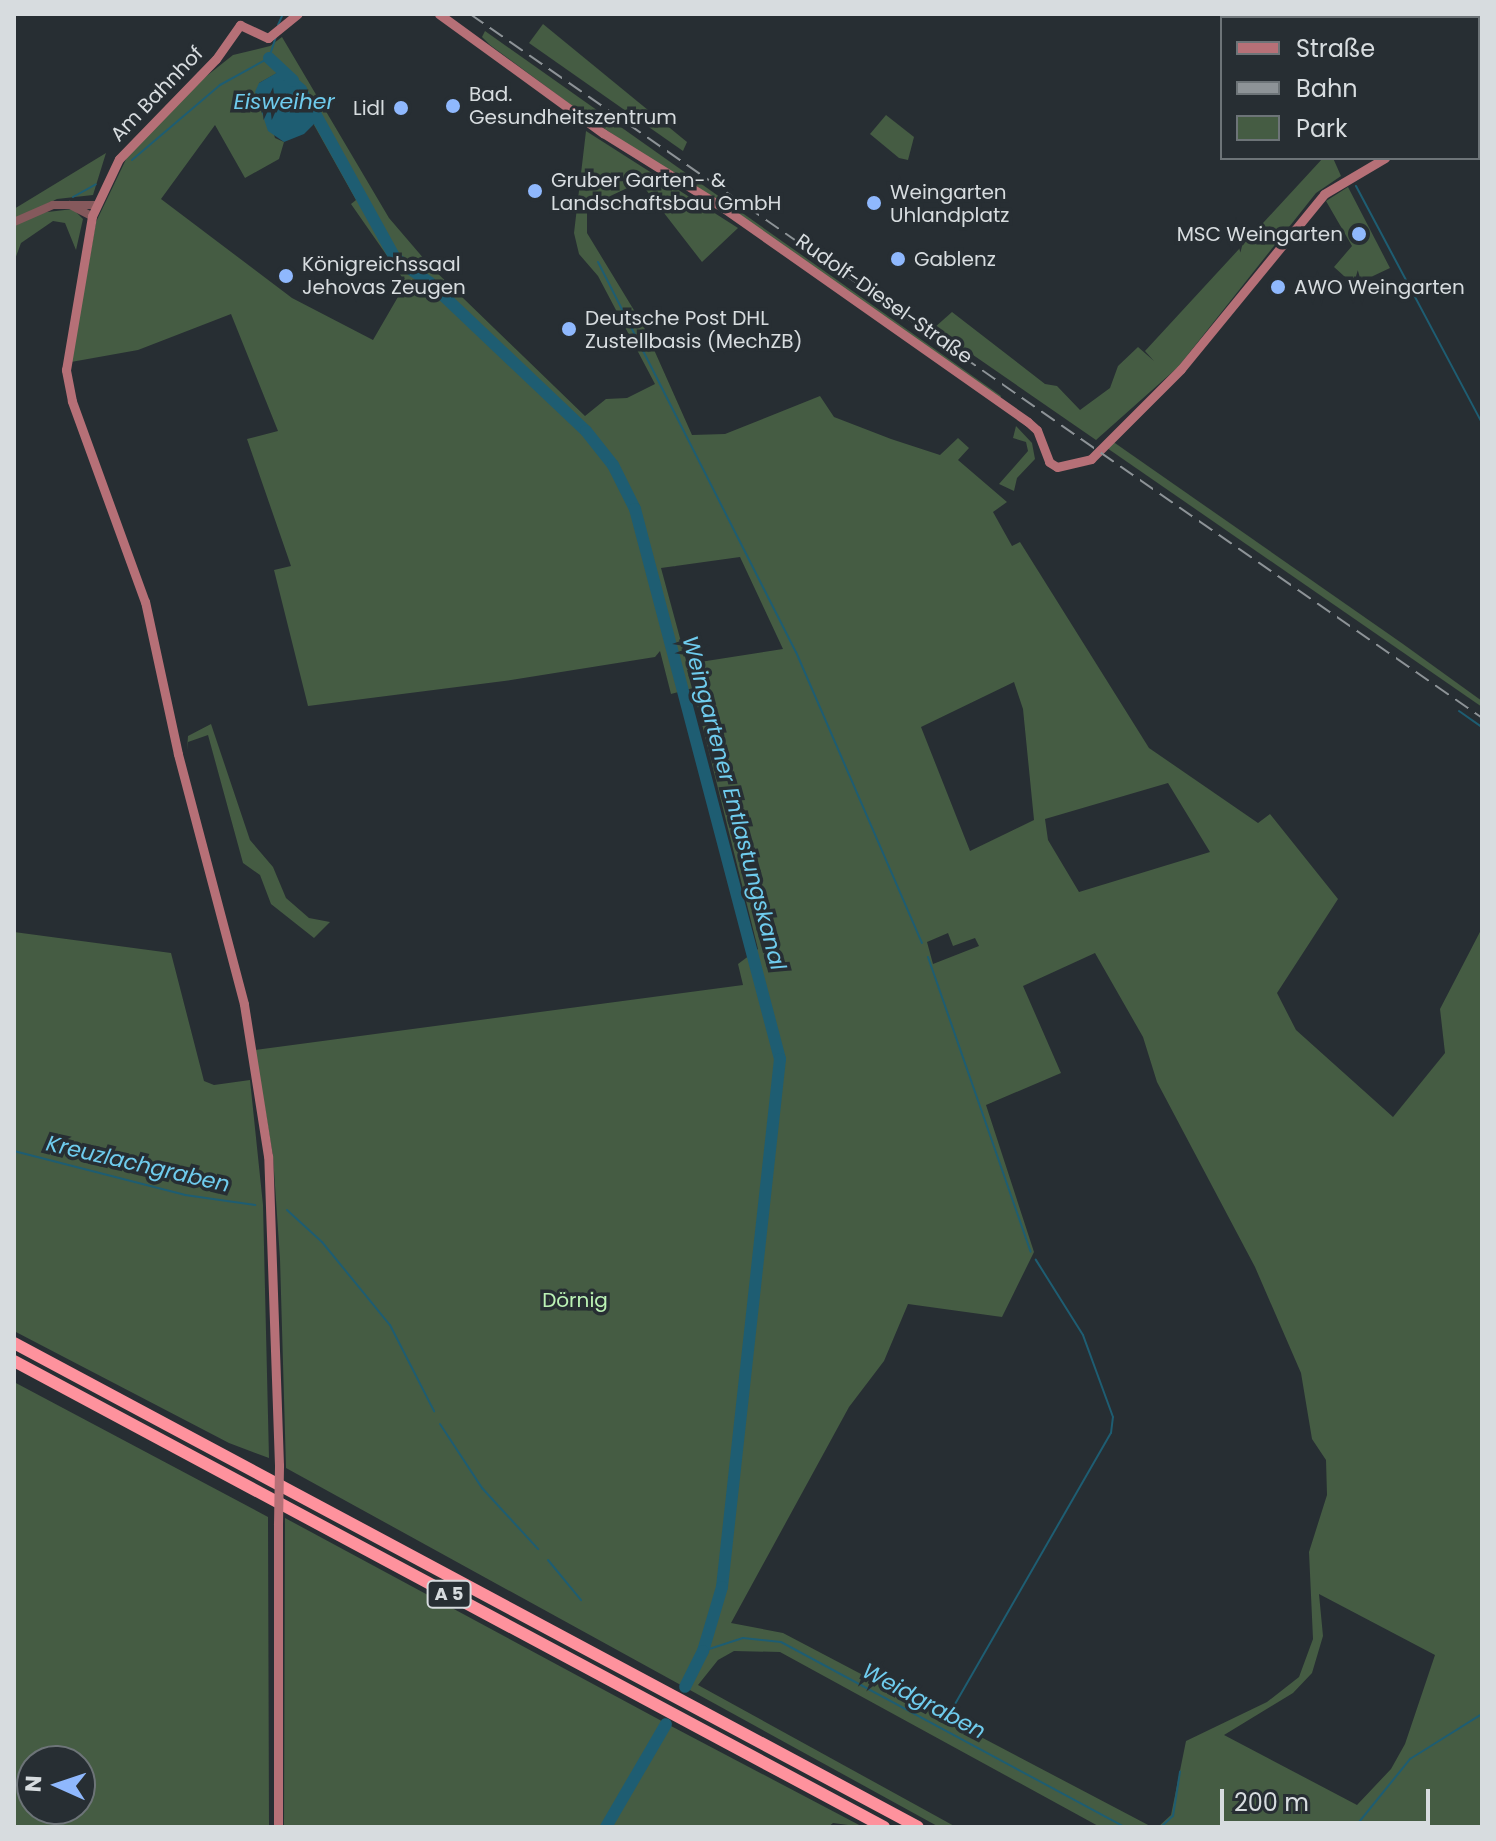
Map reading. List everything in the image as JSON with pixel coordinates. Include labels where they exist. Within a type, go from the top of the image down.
[{"type":"highway","name":"A 5","points":[[14,1343],[918,1827]]},
{"type":"highway","name":"A 5","points":[[14,1361],[884,1827]]},
{"type":"main road","points":[[240,25],[268,38],[298,14]]},
{"type":"main road","name":"Rudolf-Diesel-Straße","points":[[439,14],[603,133],[725,209],[1028,422],[1052,465],[1074,467],[1091,459],[1181,369],[1324,194],[1382,160]]},
{"type":"main road","name":"Am Bahnhof","points":[[240,25],[216,59],[132,141],[103,190],[92,216],[67,380],[144,598],[178,754],[244,1004],[269,1171],[279,1465],[278,1827]]},
{"type":"street","points":[[240,25],[244,14]]},
{"type":"street","points":[[14,222],[42,208],[69,204],[96,205]]},
{"type":"street","points":[[69,204],[92,216]]},
{"type":"green space","points":[[543,24],[687,142],[683,151],[529,43]]},
{"type":"green space","points":[[485,31],[1001,396],[1000,399],[586,116],[490,45],[482,37]]},
{"type":"green space","name":"Dörnig","points":[[282,37],[389,218],[431,267],[585,416],[606,399],[627,398],[655,384],[598,276],[579,254],[574,233],[586,131],[738,228],[702,262],[640,182],[587,207],[587,233],[643,325],[692,435],[725,434],[820,396],[834,417],[891,439],[940,455],[958,438],[969,448],[958,460],[1007,502],[993,512],[1012,546],[1020,542],[1149,748],[1258,823],[1270,814],[1338,899],[1277,993],[1296,1030],[1393,1117],[1445,1053],[1440,1009],[1482,928],[1482,1827],[1158,1827],[1171,1815],[1186,1741],[1267,1702],[1299,1677],[1313,1639],[1309,1552],[1327,1495],[1326,1460],[1312,1439],[1301,1373],[1255,1267],[1157,1082],[1143,1037],[1095,953],[1023,986],[1061,1073],[986,1105],[1034,1252],[1002,1317],[908,1304],[884,1361],[849,1407],[731,1623],[783,1633],[1152,1827],[1100,1827],[780,1652],[734,1651],[718,1660],[698,1685],[956,1827],[939,1827],[286,1468],[280,1259],[273,1156],[255,1050],[743,985],[738,964],[758,949],[693,688],[671,694],[660,651],[655,657],[511,680],[308,706],[274,570],[291,566],[247,439],[278,431],[231,314],[138,350],[71,362],[96,222],[130,151],[194,86],[233,55],[270,46]],"holes":[[[286,68],[320,118],[314,125],[356,200],[351,204],[406,283],[373,340],[292,298],[161,199],[215,125],[245,178],[279,159],[284,142],[275,138],[259,83]],[[740,557],[783,649],[687,664],[661,568]],[[1014,682],[1023,709],[1034,820],[970,851],[921,727]],[[1168,783],[1210,852],[1079,892],[1048,840],[1045,819]],[[948,933],[953,946],[975,938],[979,946],[933,964],[927,942]],[[1319,1594],[1435,1655],[1405,1744],[1391,1769],[1357,1805],[1224,1735],[1293,1693],[1312,1673],[1323,1636]]]},
{"type":"green space","points":[[886,115],[914,137],[908,160],[899,158],[870,134]]},
{"type":"green space","points":[[106,153],[93,195],[57,199],[14,219],[14,209]]},
{"type":"green space","points":[[1321,160],[1334,160],[1341,176],[1316,193],[1178,367],[1096,440],[934,328],[952,312],[1045,384],[1057,386],[1080,410],[1110,388],[1118,366],[1138,347],[1154,361],[1145,351]]},
{"type":"green space","name":"MSC Weingarten","points":[[1348,187],[1390,268],[1354,285],[1334,267],[1352,246],[1326,201]]},
{"type":"green space","points":[[73,209],[83,219],[76,250],[65,223],[53,221],[21,243],[14,262],[14,226],[39,213]]},
{"type":"green space","points":[[1016,426],[1032,443],[1035,459],[1017,478],[1014,491],[999,484],[1028,451],[1026,442],[1013,438]]},
{"type":"green space","points":[[1112,441],[1403,644],[1482,701],[1482,707],[1107,448]]},
{"type":"green space","points":[[211,724],[250,840],[273,867],[286,898],[309,918],[330,922],[314,938],[271,904],[260,875],[243,863],[208,735],[188,742],[187,750],[188,736]]},
{"type":"green space","points":[[14,932],[171,953],[204,1081],[214,1085],[250,1080],[263,1205],[269,1458],[229,1443],[14,1331]]},
{"type":"green space","points":[[14,1382],[268,1517],[269,1827],[14,1827]]},
{"type":"green space","points":[[285,1518],[863,1827],[833,1823],[828,1827],[284,1827]]},
{"type":"water","name":"Eisweiher","points":[[285,68],[306,86],[320,118],[304,134],[284,142],[268,131],[255,92],[259,83]]},
{"type":"waterway","points":[[278,25],[283,14]]},
{"type":"waterway","points":[[132,160],[220,85],[269,58],[276,36]]},
{"type":"waterway","name":"Weingartener Entlastungskanal","points":[[269,58],[293,80]]},
{"type":"waterway","name":"Weingartener Entlastungskanal","points":[[312,108],[395,258],[430,283],[586,431],[613,465],[635,509],[780,1059],[722,1587],[703,1651],[685,1687]]},
{"type":"waterway","points":[[73,197],[96,184]]},
{"type":"waterway","points":[[1356,186],[1482,423]]},
{"type":"waterway","points":[[598,262],[796,652],[922,943]]},
{"type":"waterway","points":[[1459,711],[1482,727]]},
{"type":"waterway","points":[[928,957],[1031,1252]]},
{"type":"waterway","name":"Kreuzlachgraben","points":[[14,1151],[185,1195],[255,1205]]},
{"type":"waterway","name":"Kreuzlachgraben","points":[[287,1210],[322,1242],[390,1325],[434,1411]]},
{"type":"waterway","points":[[947,1718],[1111,1433],[1113,1417],[1083,1335],[1036,1260]]},
{"type":"waterway","name":"Kreuzlachgraben","points":[[440,1424],[482,1488],[538,1549]]},
{"type":"waterway","name":"Kreuzlachgraben","points":[[548,1560],[581,1600]]},
{"type":"waterway","name":"Weidgraben","points":[[703,1651],[743,1638],[781,1642],[1124,1827]]},
{"type":"waterway","points":[[1355,1827],[1410,1759],[1482,1714]]},
{"type":"waterway","name":"Weingartener Entlastungskanal","points":[[606,1827],[666,1724]]},
{"type":"waterway","points":[[1161,1827],[1173,1816],[1180,1772]]},
{"type":"railway","points":[[470,14],[1482,718]]},
{"type":"place","name":"Bad. Gesundheitszentrum","points":[[453,106]]},
{"type":"place","name":"Lidl","points":[[401,108]]},
{"type":"place","name":"Gruber Garten- & Landschaftsbau GmbH","points":[[535,191]]},
{"type":"place","name":"Weingarten Uhlandplatz","points":[[874,203]]},
{"type":"place","name":"MSC Weingarten","points":[[1359,234]]},
{"type":"place","name":"Gablenz","points":[[898,259]]},
{"type":"place","name":"Königreichssaal Jehovas Zeugen","points":[[286,276]]},
{"type":"place","name":"AWO Weingarten","points":[[1278,287]]},
{"type":"place","name":"Deutsche Post DHL Zustellbasis (MechZB)","points":[[569,329]]}]
